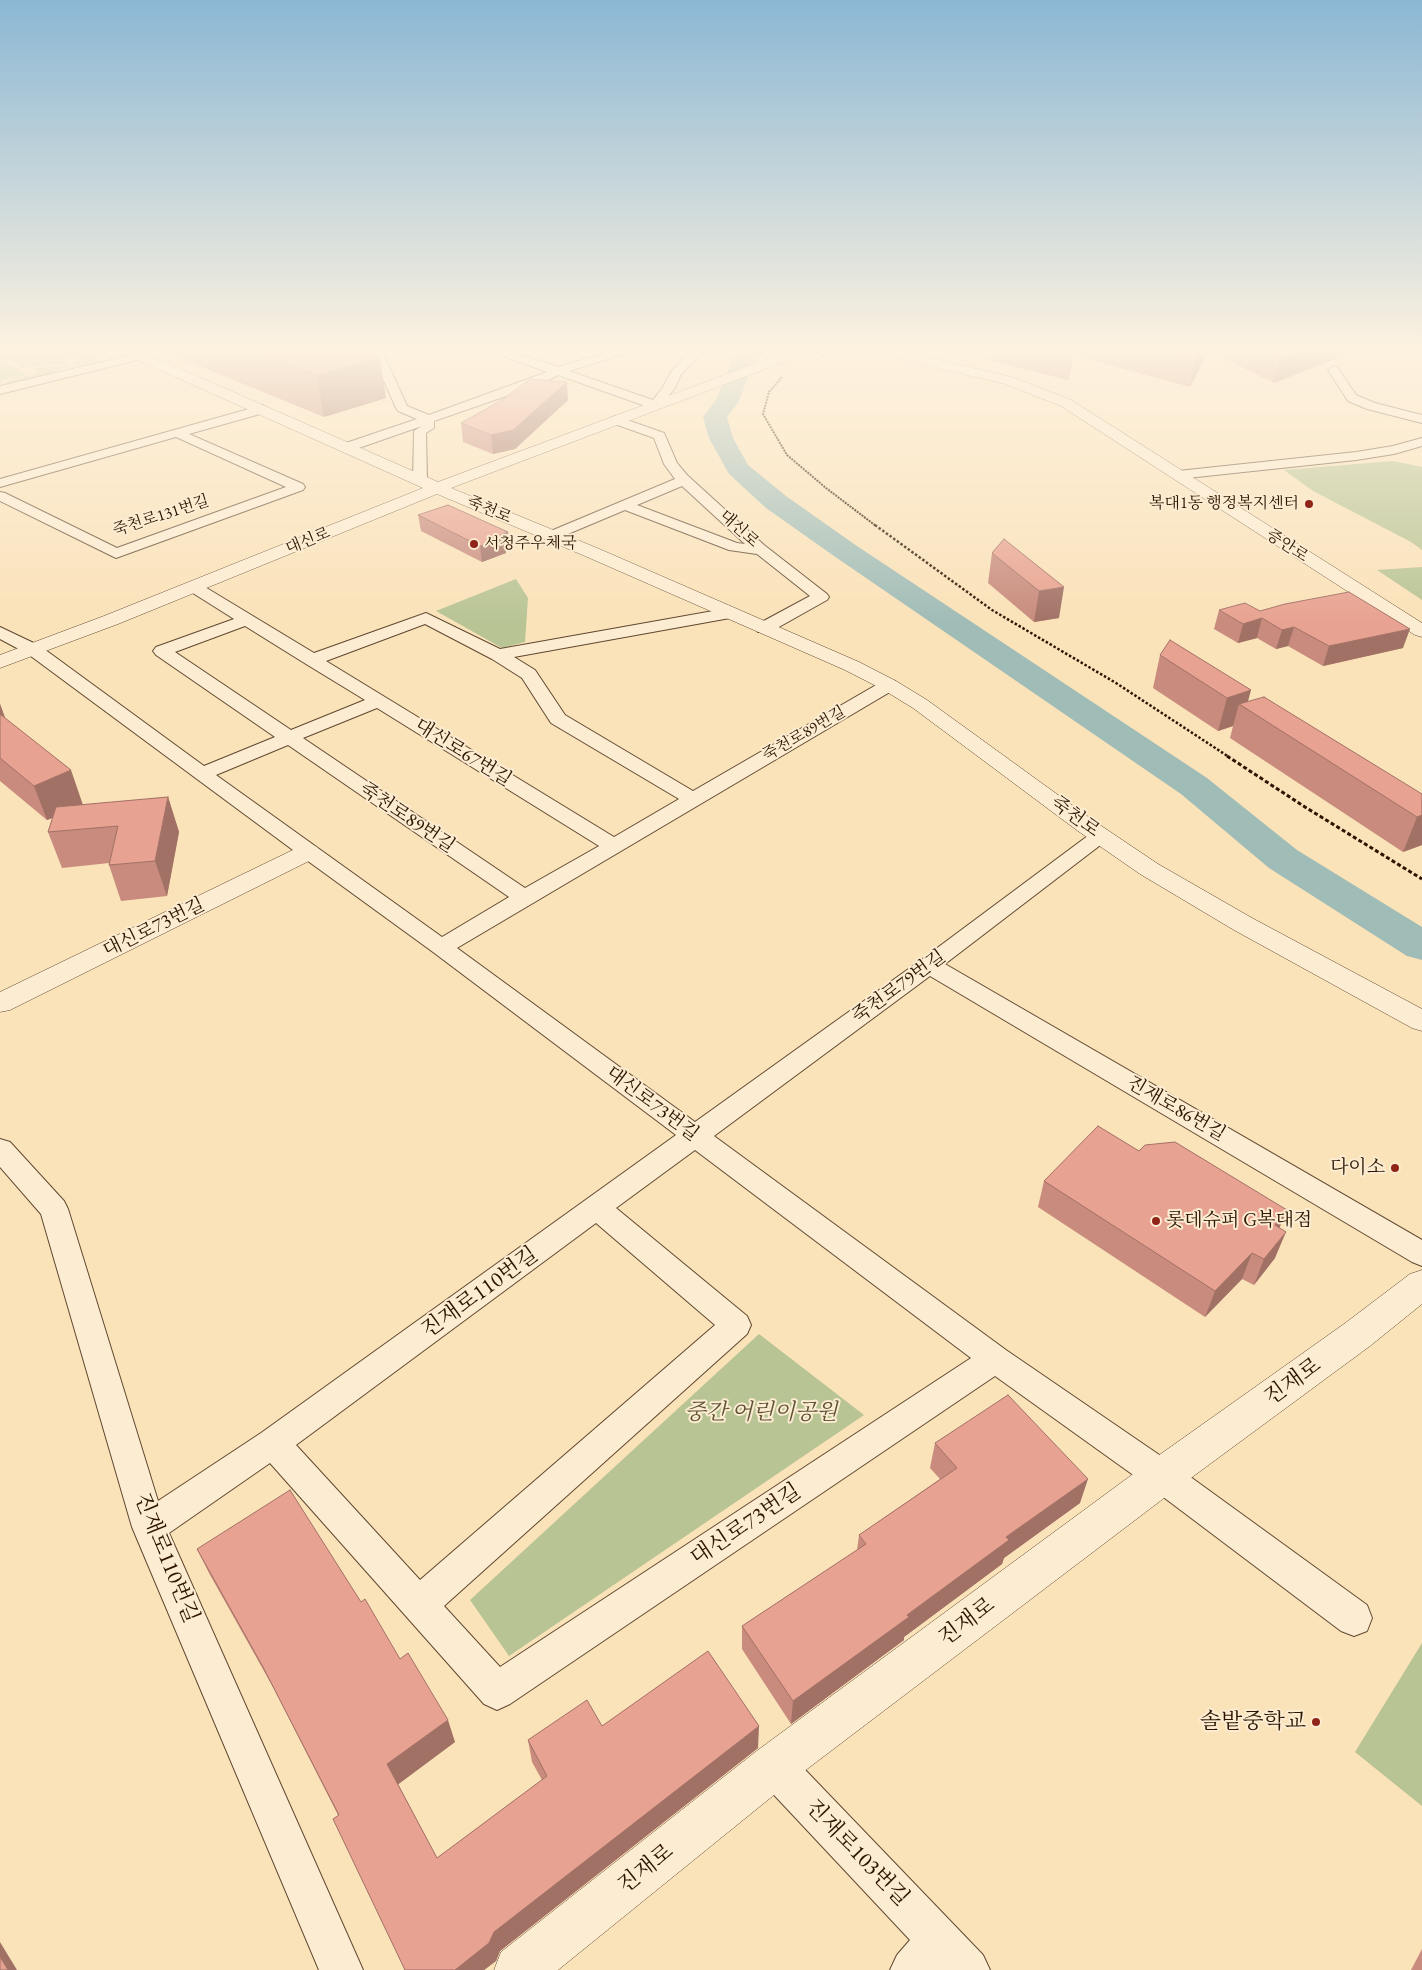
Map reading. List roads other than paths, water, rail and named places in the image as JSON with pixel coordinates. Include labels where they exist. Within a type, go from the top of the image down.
[{"type":"street","points":[[0,483],[149,441]]},
{"type":"street","name":"죽천로131번길","points":[[0,496],[116,553],[298,487],[195,441]]},
{"type":"street","name":"죽천로","points":[[334,441],[428,484],[852,666],[889,685],[920,704],[1148,869],[1243,924],[1422,1021]]},
{"type":"street","points":[[348,447],[365,441]]},
{"type":"street","points":[[421,441],[428,484]]},
{"type":"street","name":"대신로","points":[[0,662],[194,587],[428,484],[555,441]]},
{"type":"street","name":"대신로","points":[[661,441],[671,464],[684,480],[763,550],[821,597],[764,628]]},
{"type":"street","name":"증안로","points":[[1126,441],[1422,631]]},
{"type":"street","points":[[1178,475],[1356,456],[1394,450],[1422,442]]},
{"type":"street","points":[[551,536],[684,480]]},
{"type":"street","points":[[625,505],[734,547],[763,550]]},
{"type":"street","name":"대신로67번길","points":[[194,587],[614,846]]},
{"type":"street","points":[[498,654],[730,613]]},
{"type":"street","points":[[312,660],[426,618],[498,654],[529,674],[558,719],[693,799]]},
{"type":"street","points":[[246,620],[162,651],[290,738]]},
{"type":"street","name":"대신로73번길","points":[[0,632],[34,650],[308,852],[441,947],[995,1359],[1162,1476],[1354,1618]]},
{"type":"street","name":"죽천로89번길","points":[[441,947],[889,685]]},
{"type":"street","points":[[202,773],[378,701]]},
{"type":"street","name":"죽천로89번길","points":[[290,738],[525,898]]},
{"type":"street","name":"죽천로79번길","points":[[696,1136],[929,965],[1100,836]]},
{"type":"street","name":"대신로73번길","points":[[0,1003],[308,852]]},
{"type":"street","name":"진재로86번길","points":[[929,965],[1422,1254]]},
{"type":"street","name":"진재로110번길","points":[[149,1527],[273,1443],[696,1136]]},
{"type":"street","name":"진재로110번길","points":[[0,1149],[54,1209],[149,1527],[341,1970]]},
{"type":"street","points":[[273,1443],[419,1605],[736,1325],[597,1208]]},
{"type":"street","name":"진재로","points":[[519,1970],[774,1766],[1162,1476],[1358,1335],[1422,1284]]},
{"type":"street","name":"대신로73번길","points":[[419,1605],[497,1691],[995,1359]]},
{"type":"street","name":"진재로103번길","points":[[774,1766],[968,1970]]},
{"type":"street","points":[[912,1970],[940,1940]]},
{"type":"waterway","points":[[723,441],[738,469],[776,502],[1194,786],[1283,859],[1422,946]]},
{"type":"place","name":"복대1동 행정복지센터","points":[[1309,504]]},
{"type":"place","name":"서청주우체국","points":[[474,544]]},
{"type":"place","name":"다이소","points":[[1395,1168]]},
{"type":"place","name":"롯데슈퍼 G복대점","points":[[1156,1221]]},
{"type":"place","name":"솔밭중학교","points":[[1316,1722]]},
{"type":"park label","name":"중간 어린이공원","points":[[761,1413]]}]
